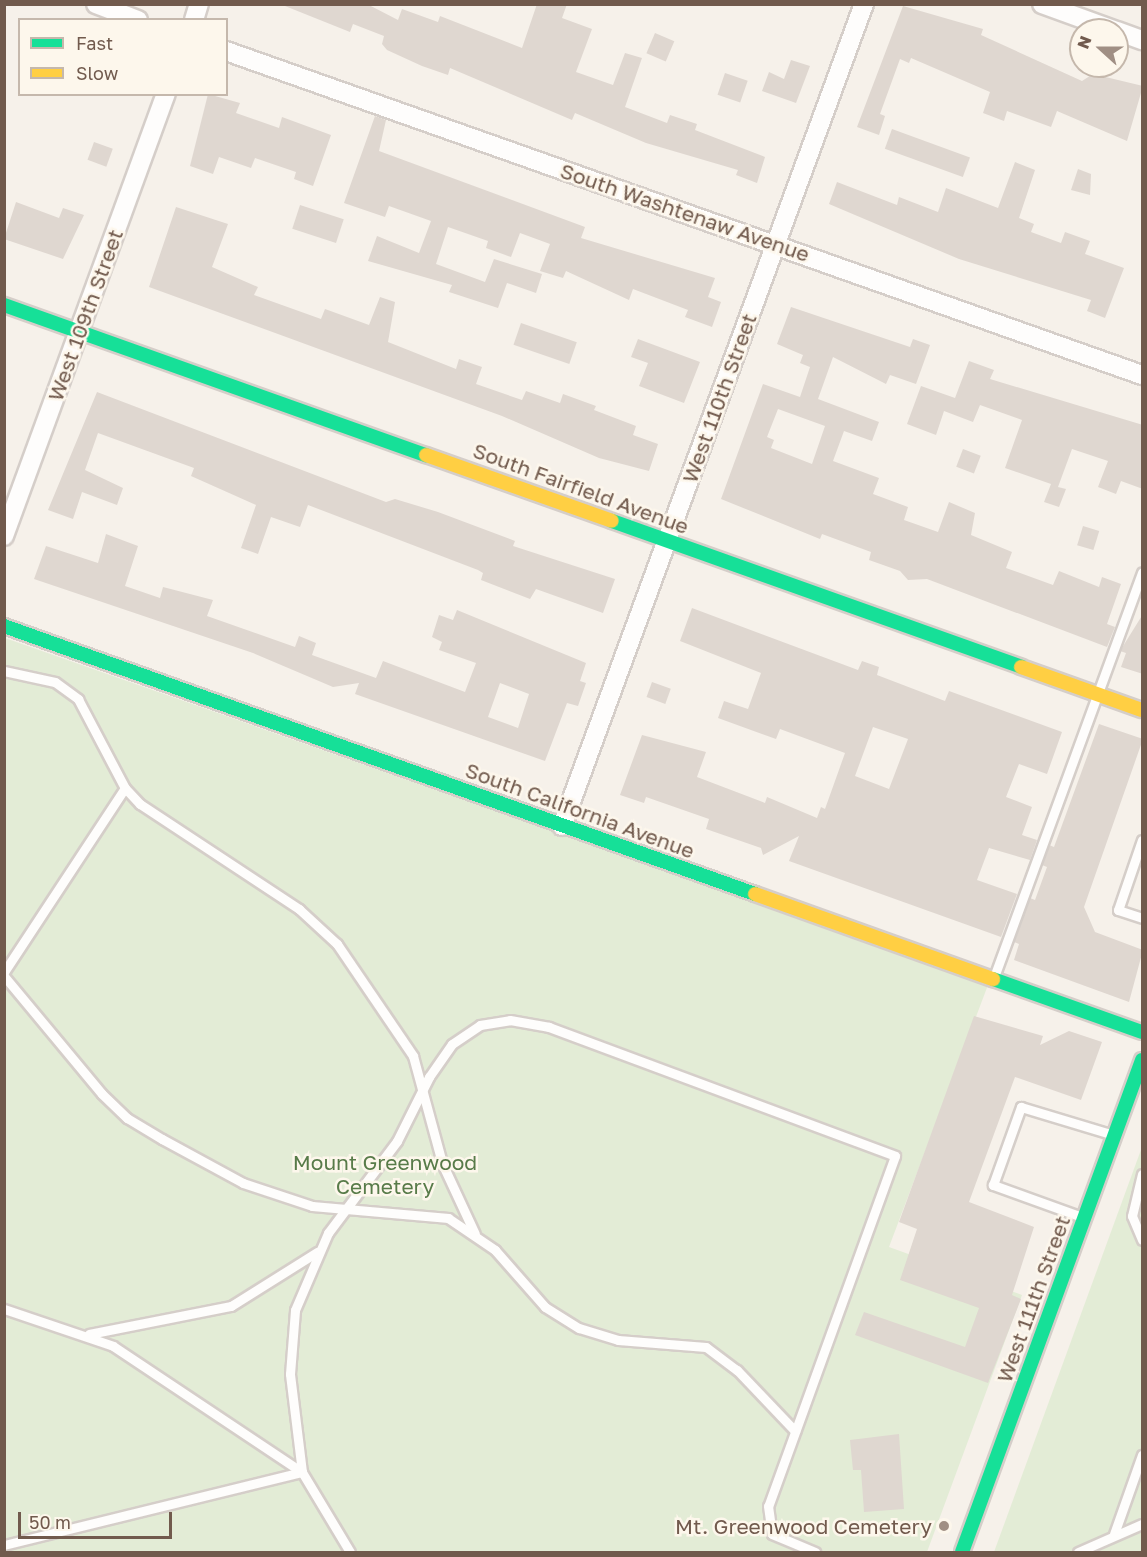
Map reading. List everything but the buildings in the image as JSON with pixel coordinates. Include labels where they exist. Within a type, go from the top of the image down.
[{"type":"street","points":[[96,4],[133,18]]},
{"type":"street","name":"West 110th Street","points":[[562,826],[864,4]]},
{"type":"street","points":[[1042,4],[1080,18]]},
{"type":"street","name":"South Washtenaw Avenue","points":[[228,52],[1143,375]]},
{"type":"street","name":"West 109th Street","points":[[4,536],[165,96]]},
{"type":"street","name":"South Fairfield Avenue","points":[[4,305],[1143,710]]},
{"type":"street","name":"South California Avenue","points":[[4,626],[1143,1032]]},
{"type":"street","name":"West 111th Street","points":[[962,1552],[1143,1060]]},
{"type":"lane","points":[[994,980],[1143,572]]},
{"type":"lane","points":[[4,671],[55,682],[78,699],[125,788],[140,804],[299,909],[337,944],[396,1023],[422,1090],[442,1163],[476,1234],[545,1307],[579,1328],[618,1340],[706,1347],[737,1370],[795,1431]]},
{"type":"lane","points":[[125,788],[4,974],[127,1118],[243,1183],[312,1206],[423,1211],[476,1234]]},
{"type":"lane","points":[[1143,840],[1118,910],[1143,918]]},
{"type":"lane","points":[[302,1472],[291,1339],[304,1283],[344,1209],[397,1142],[422,1090],[452,1044],[480,1025],[510,1020],[549,1027],[895,1156],[768,1506],[767,1526],[787,1543],[815,1552]]},
{"type":"lane","points":[[1085,1218],[993,1185],[1021,1107],[1115,1136]]},
{"type":"lane","points":[[1143,1174],[1132,1216],[1143,1240]]},
{"type":"lane","points":[[89,1334],[231,1306],[320,1250]]},
{"type":"lane","points":[[4,1309],[89,1334],[220,1413],[302,1472],[350,1552]]},
{"type":"lane","points":[[1114,1534],[1143,1455]]},
{"type":"lane","points":[[4,1545],[302,1472]]},
{"type":"lane","points":[[1078,1552],[1114,1534],[1143,1524]]},
{"type":"lane","points":[[783,1552],[787,1543]]},
{"type":"green space","name":"Mount Greenwood Cemetery","points":[[5,638],[988,985],[889,1247],[1022,1295],[927,1552],[5,1552]]},
{"type":"green space","points":[[1142,1147],[1142,1552],[994,1552]]},
{"type":"traffic: fast","points":[[4,305],[426,455]]},
{"type":"traffic: fast","points":[[612,521],[1021,667]]},
{"type":"traffic: fast","points":[[4,626],[755,894]]},
{"type":"traffic: fast","points":[[993,979],[1142,1032]]},
{"type":"traffic: fast","points":[[962,1552],[1142,1060]]},
{"type":"traffic: slow","points":[[426,455],[612,521]]},
{"type":"traffic: slow","points":[[1021,667],[1142,710]]},
{"type":"traffic: slow","points":[[755,894],[993,979]]},
{"type":"place","name":"Mt. Greenwood Cemetery","points":[[944,1526]]}]
